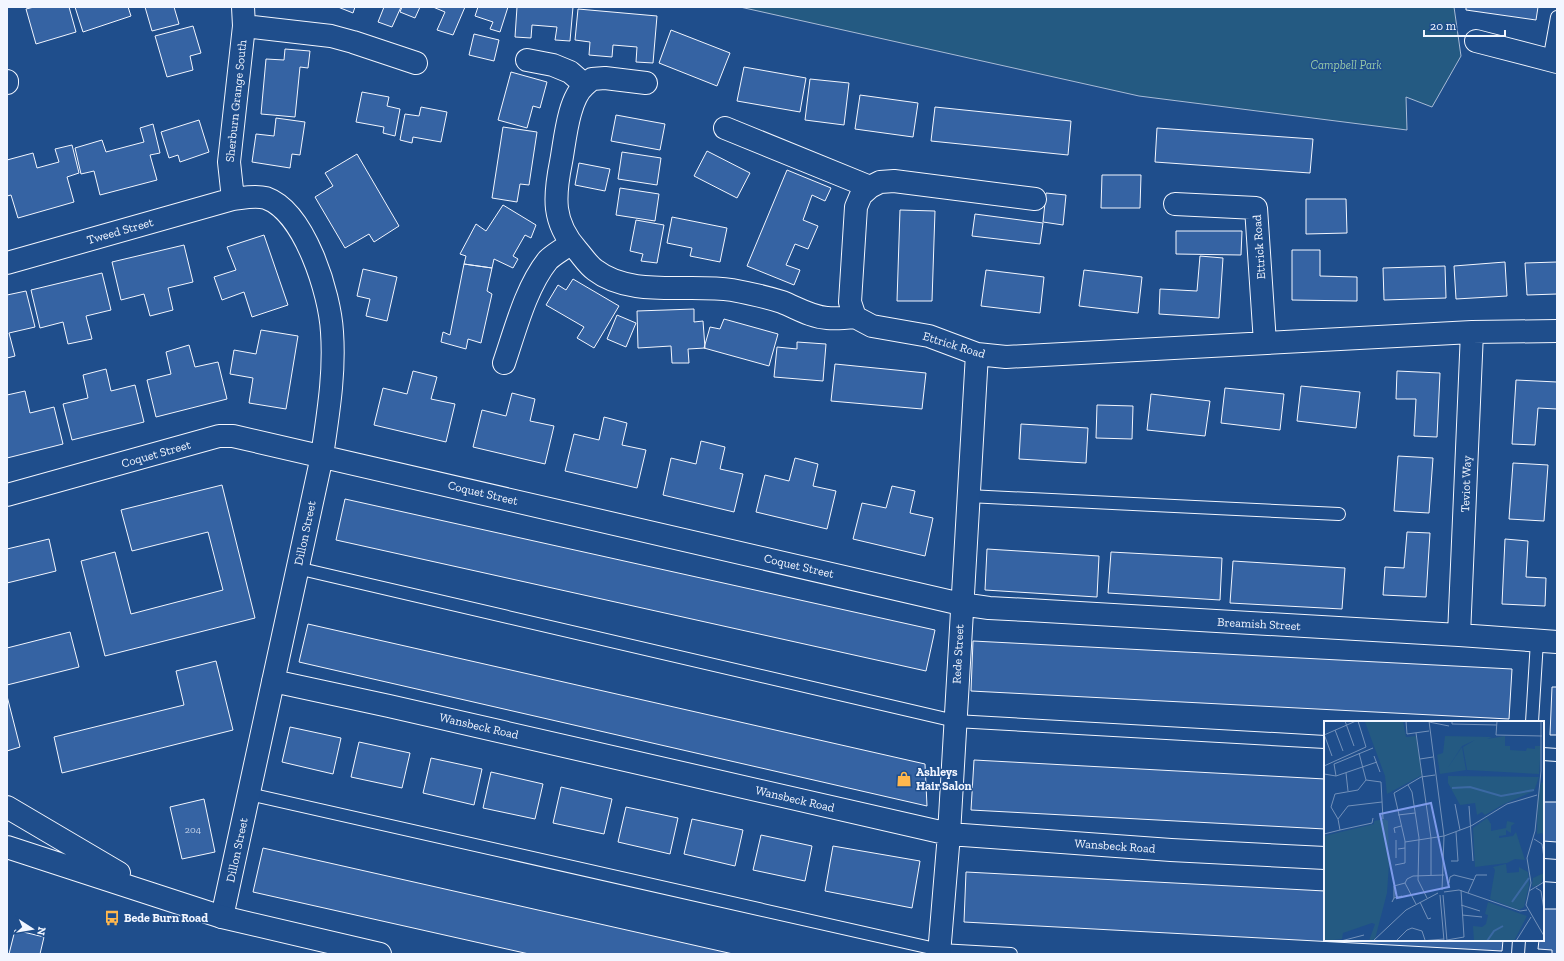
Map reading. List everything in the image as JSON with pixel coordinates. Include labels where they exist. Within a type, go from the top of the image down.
[{"type":"street","name":"Sherburn Grange South","points":[[233,200],[228,162],[244,17],[354,42],[416,63]]},
{"type":"street","points":[[1476,41],[1553,61]]},
{"type":"street","points":[[527,60],[553,65],[570,72],[585,85]]},
{"type":"street","points":[[646,83],[605,78],[592,79],[580,90],[571,109],[557,184],[556,204],[560,224],[571,243],[594,270],[609,278],[629,285],[730,290],[782,302],[814,315],[828,318],[855,317],[850,302],[856,207],[861,195],[870,187],[880,182],[894,181],[1035,199]]},
{"type":"street","points":[[725,128],[870,187]]},
{"type":"street","name":"Dillon Street","points":[[222,917],[322,456],[331,397],[333,365],[332,330],[326,298],[316,265],[304,237],[294,219],[279,205],[265,198],[249,196],[233,200]]},
{"type":"street","name":"Tweed Street","points":[[7,263],[233,200]]},
{"type":"street","name":"Ettrick Road","points":[[1175,204],[1256,208],[1265,343]]},
{"type":"street","points":[[504,363],[521,312],[538,275],[549,259],[571,243]]},
{"type":"street","name":"Ettrick Road","points":[[855,317],[872,326],[929,336],[977,354],[1006,357],[1472,332],[1557,331]]},
{"type":"street","name":"Teviot Way","points":[[1459,635],[1472,332]]},
{"type":"street","name":"Rede Street","points":[[940,952],[949,834],[961,604],[977,354]]},
{"type":"street","name":"Coquet Street","points":[[7,495],[219,436],[232,436],[961,604]]},
{"type":"street","name":"Breamish Street","points":[[961,604],[990,608],[1547,641]]},
{"type":"street","name":"Wansbeck Road","points":[[274,681],[949,834],[1171,850],[1324,858]]},
{"type":"street","points":[[7,807],[158,896]]},
{"type":"street","points":[[7,847],[222,917],[380,954]]},
{"type":"street","points":[[1544,870],[1557,871]]},
{"type":"lane","points":[[1553,61],[1557,17]]},
{"type":"lane","points":[[968,496],[1340,514]]},
{"type":"lane","points":[[297,568],[955,721],[1324,742]]},
{"type":"lane","points":[[1532,721],[1547,641]]},
{"type":"lane","points":[[1544,754],[1557,755]]},
{"type":"lane","points":[[249,794],[940,952],[1011,954]]},
{"type":"lane","points":[[1518,954],[1519,941]]},
{"type":"green space","name":"Campbell Park","points":[[740,7],[1454,7],[1461,56],[1432,107],[1406,97],[1407,130],[1139,96]]},
{"type":"building","points":[[34,7],[69,7],[76,32],[36,44],[26,9]]},
{"type":"building","points":[[75,7],[128,7],[131,16],[83,32]]},
{"type":"building","points":[[145,7],[174,7],[179,24],[152,31]]},
{"type":"building","points":[[338,7],[355,7],[353,13]]},
{"type":"building","points":[[384,7],[401,7],[392,27],[378,22]]},
{"type":"building","points":[[402,7],[420,7],[415,18],[400,12]]},
{"type":"building","points":[[433,7],[465,7],[453,35],[437,30],[445,12]]},
{"type":"building","points":[[478,7],[508,7],[500,32],[490,29],[493,22],[475,16]]},
{"type":"building","points":[[517,7],[573,7],[570,41],[555,40],[557,27],[532,25],[531,38],[515,37]]},
{"type":"building","points":[[1466,7],[1538,7],[1536,20],[1466,10]]},
{"type":"building","points":[[578,9],[657,16],[653,63],[636,62],[637,47],[613,45],[612,57],[589,55],[590,42],[575,40]]},
{"type":"building","points":[[193,26],[201,53],[190,56],[193,70],[167,77],[155,36]]},
{"type":"building","points":[[671,30],[730,53],[717,86],[659,63]]},
{"type":"building","points":[[474,34],[499,40],[494,61],[469,55]]},
{"type":"building","points":[[285,49],[310,51],[308,68],[300,67],[295,117],[261,114],[266,59],[284,60]]},
{"type":"building","points":[[744,67],[806,78],[800,112],[737,101]]},
{"type":"building","points":[[511,72],[547,82],[540,108],[533,106],[527,128],[498,120]]},
{"type":"building","points":[[810,79],[849,83],[844,125],[805,120]]},
{"type":"building","points":[[362,92],[389,97],[387,106],[400,109],[395,136],[383,133],[384,127],[356,122]]},
{"type":"building","points":[[860,95],[918,103],[913,137],[855,129]]},
{"type":"building","points":[[421,107],[447,112],[441,142],[413,137],[412,143],[400,140],[405,114],[419,116]]},
{"type":"building","points":[[935,107],[1071,121],[1068,155],[931,141]]},
{"type":"building","points":[[616,115],[665,124],[660,150],[611,141]]},
{"type":"building","points":[[276,118],[305,122],[300,155],[292,154],[290,168],[252,162],[256,134],[274,136]]},
{"type":"building","points":[[199,120],[209,152],[180,162],[178,155],[169,158],[161,132]]},
{"type":"building","points":[[153,124],[160,153],[150,155],[157,180],[100,195],[94,171],[81,174],[75,148],[102,140],[106,152],[144,142],[140,128]]},
{"type":"building","points":[[503,127],[537,132],[529,185],[520,184],[517,202],[492,198]]},
{"type":"building","points":[[1157,128],[1313,139],[1310,173],[1155,162]]},
{"type":"building","points":[[72,145],[79,173],[67,177],[74,202],[18,218],[11,195],[7,196],[7,160],[33,153],[37,168],[59,162],[55,149]]},
{"type":"building","points":[[707,151],[750,173],[737,198],[694,176]]},
{"type":"building","points":[[622,152],[661,158],[657,185],[618,179]]},
{"type":"building","points":[[357,154],[399,226],[374,242],[369,234],[345,248],[315,197],[333,186],[325,173]]},
{"type":"building","points":[[579,163],[610,169],[605,191],[575,185]]},
{"type":"building","points":[[787,170],[831,188],[825,201],[812,195],[803,220],[818,226],[808,249],[795,244],[786,265],[800,270],[794,285],[747,266]]},
{"type":"building","points":[[1102,175],[1141,175],[1140,208],[1101,208]]},
{"type":"building","points":[[620,188],[659,194],[655,221],[616,215]]},
{"type":"building","points":[[1046,193],[1066,195],[1063,225],[1043,222]]},
{"type":"building","points":[[1306,199],[1346,199],[1347,233],[1306,234]]},
{"type":"building","points":[[503,205],[536,225],[531,238],[525,235],[513,256],[518,259],[513,268],[494,259],[492,268],[464,264],[466,256],[460,254],[476,224],[486,231]]},
{"type":"building","points":[[900,210],[935,211],[932,301],[897,301]]},
{"type":"building","points":[[975,214],[1043,223],[1040,244],[972,236]]},
{"type":"building","points":[[672,217],[727,228],[720,262],[690,256],[692,248],[667,243]]},
{"type":"building","points":[[636,220],[664,225],[657,263],[641,261],[643,254],[630,251]]},
{"type":"building","points":[[1176,231],[1242,231],[1241,255],[1176,254]]},
{"type":"building","points":[[264,235],[288,305],[252,317],[244,292],[222,300],[214,277],[236,270],[227,247]]},
{"type":"building","points":[[184,245],[193,282],[168,288],[173,310],[150,316],[144,294],[121,300],[112,262]]},
{"type":"building","points":[[1292,250],[1320,250],[1320,276],[1357,277],[1357,301],[1292,300]]},
{"type":"building","points":[[1200,256],[1223,258],[1219,318],[1159,314],[1160,289],[1197,291]]},
{"type":"building","points":[[1505,262],[1507,296],[1456,299],[1454,266]]},
{"type":"building","points":[[1557,262],[1557,294],[1527,295],[1525,263]]},
{"type":"building","points":[[464,264],[492,268],[487,291],[492,294],[481,343],[468,339],[466,349],[441,342],[443,332],[450,335]]},
{"type":"building","points":[[1445,266],[1446,298],[1384,300],[1383,268]]},
{"type":"building","points":[[363,269],[397,277],[387,321],[366,316],[370,299],[357,296]]},
{"type":"building","points":[[986,270],[1044,277],[1040,313],[981,306]]},
{"type":"building","points":[[1084,270],[1142,277],[1138,313],[1079,306]]},
{"type":"building","points":[[102,273],[111,310],[86,316],[92,339],[68,344],[63,322],[40,328],[31,290]]},
{"type":"building","points":[[573,279],[619,306],[594,348],[577,338],[584,327],[546,305],[558,285],[566,290]]},
{"type":"building","points":[[26,291],[35,327],[9,333],[15,356],[7,358],[7,295]]},
{"type":"building","points":[[694,309],[694,322],[703,321],[705,348],[688,349],[689,363],[672,363],[671,346],[638,348],[637,311]]},
{"type":"building","points":[[617,315],[636,323],[626,347],[607,339]]},
{"type":"building","points":[[724,319],[778,334],[769,366],[704,348],[710,327],[720,329]]},
{"type":"building","points":[[261,330],[298,336],[286,409],[249,403],[253,378],[230,374],[234,350],[256,354]]},
{"type":"building","points":[[797,342],[826,344],[823,381],[774,377],[777,347],[797,349]]},
{"type":"building","points":[[189,345],[195,367],[218,362],[227,399],[156,417],[147,380],[171,374],[166,352]]},
{"type":"building","points":[[835,364],[926,373],[922,409],[831,401]]},
{"type":"building","points":[[106,369],[111,391],[135,385],[144,422],[72,440],[63,404],[88,398],[83,375]]},
{"type":"building","points":[[413,371],[437,377],[431,399],[455,404],[446,442],[374,425],[383,388],[407,394]]},
{"type":"building","points":[[1397,371],[1440,373],[1437,437],[1414,436],[1416,399],[1396,399]]},
{"type":"building","points":[[1516,380],[1557,382],[1557,409],[1538,408],[1535,445],[1512,444]]},
{"type":"building","points":[[1301,386],[1360,392],[1356,428],[1297,421]]},
{"type":"building","points":[[1225,388],[1284,394],[1280,430],[1221,423]]},
{"type":"building","points":[[25,391],[30,413],[54,407],[63,444],[7,458],[7,395]]},
{"type":"building","points":[[512,393],[535,399],[530,421],[554,426],[545,464],[473,447],[482,410],[506,416]]},
{"type":"building","points":[[1151,394],[1210,401],[1205,436],[1147,430]]},
{"type":"building","points":[[1097,405],[1133,406],[1132,439],[1096,438]]},
{"type":"building","points":[[604,417],[627,423],[622,445],[646,450],[637,488],[565,471],[574,434],[599,440]]},
{"type":"building","points":[[1021,424],[1088,428],[1086,463],[1019,459]]},
{"type":"building","points":[[701,441],[725,447],[720,469],[743,474],[734,512],[663,495],[671,458],[696,464]]},
{"type":"building","points":[[1398,456],[1433,458],[1429,513],[1394,511]]},
{"type":"building","points":[[795,458],[818,464],[813,486],[836,491],[827,529],[756,512],[765,475],[789,481]]},
{"type":"building","points":[[1513,463],[1548,465],[1544,521],[1509,519]]},
{"type":"building","points":[[222,485],[255,618],[105,656],[81,561],[115,552],[131,614],[223,590],[208,532],[132,551],[121,510]]},
{"type":"building","points":[[892,486],[915,491],[910,513],[933,518],[925,556],[853,539],[862,503],[886,508]]},
{"type":"building","points":[[345,499],[935,630],[926,671],[336,540]]},
{"type":"building","points":[[1407,532],[1430,533],[1426,597],[1383,595],[1385,567],[1404,568]]},
{"type":"building","points":[[49,539],[56,571],[7,583],[7,549]]},
{"type":"building","points":[[1505,539],[1528,541],[1526,577],[1546,578],[1545,606],[1502,604]]},
{"type":"building","points":[[987,549],[1099,556],[1097,597],[985,590]]},
{"type":"building","points":[[1111,552],[1222,558],[1220,600],[1108,593]]},
{"type":"building","points":[[1233,561],[1345,568],[1342,609],[1230,603]]},
{"type":"building","points":[[308,624],[925,764],[927,806],[299,662]]},
{"type":"building","points":[[70,632],[79,667],[7,685],[7,648]]},
{"type":"building","points":[[973,641],[1512,669],[1509,719],[971,691]]},
{"type":"building","points":[[216,661],[233,730],[62,773],[54,737],[184,705],[176,671]]},
{"type":"building","points":[[1552,687],[1557,687],[1557,735],[1550,735]]},
{"type":"building","points":[[7,696],[20,747],[7,751]]},
{"type":"building","points":[[290,727],[341,738],[333,774],[282,762]]},
{"type":"building","points":[[359,742],[410,753],[402,788],[351,777]]},
{"type":"building","points":[[431,758],[482,769],[474,805],[423,793]]},
{"type":"building","points":[[974,760],[1324,779],[1324,829],[971,810]]},
{"type":"building","points":[[491,772],[543,784],[535,819],[483,808]]},
{"type":"building","points":[[561,787],[612,799],[604,834],[553,823]]},
{"type":"building","points":[[204,799],[215,852],[182,859],[170,807]]},
{"type":"building","points":[[1544,802],[1557,802],[1557,842],[1544,841]]},
{"type":"building","points":[[626,807],[678,818],[670,854],[618,842]]},
{"type":"building","points":[[692,819],[743,830],[735,866],[684,854]]},
{"type":"building","points":[[761,835],[812,846],[805,881],[753,870]]},
{"type":"building","points":[[833,846],[920,861],[912,908],[825,891]]},
{"type":"building","points":[[263,848],[733,954],[529,954],[253,892]]},
{"type":"building","points":[[966,872],[1324,891],[1324,941],[1503,941],[1502,951],[964,922]]},
{"type":"building","points":[[1544,909],[1557,909],[1557,954],[1552,954],[1552,950],[1538,949],[1539,941],[1544,941]]},
{"type":"building","points":[[15,930],[44,937],[40,954],[9,954]]},
{"type":"place","name":"Ashleys Hair Salon","points":[[904,779]]},
{"type":"place","name":"Bede Burn Road","points":[[112,918]]}]
